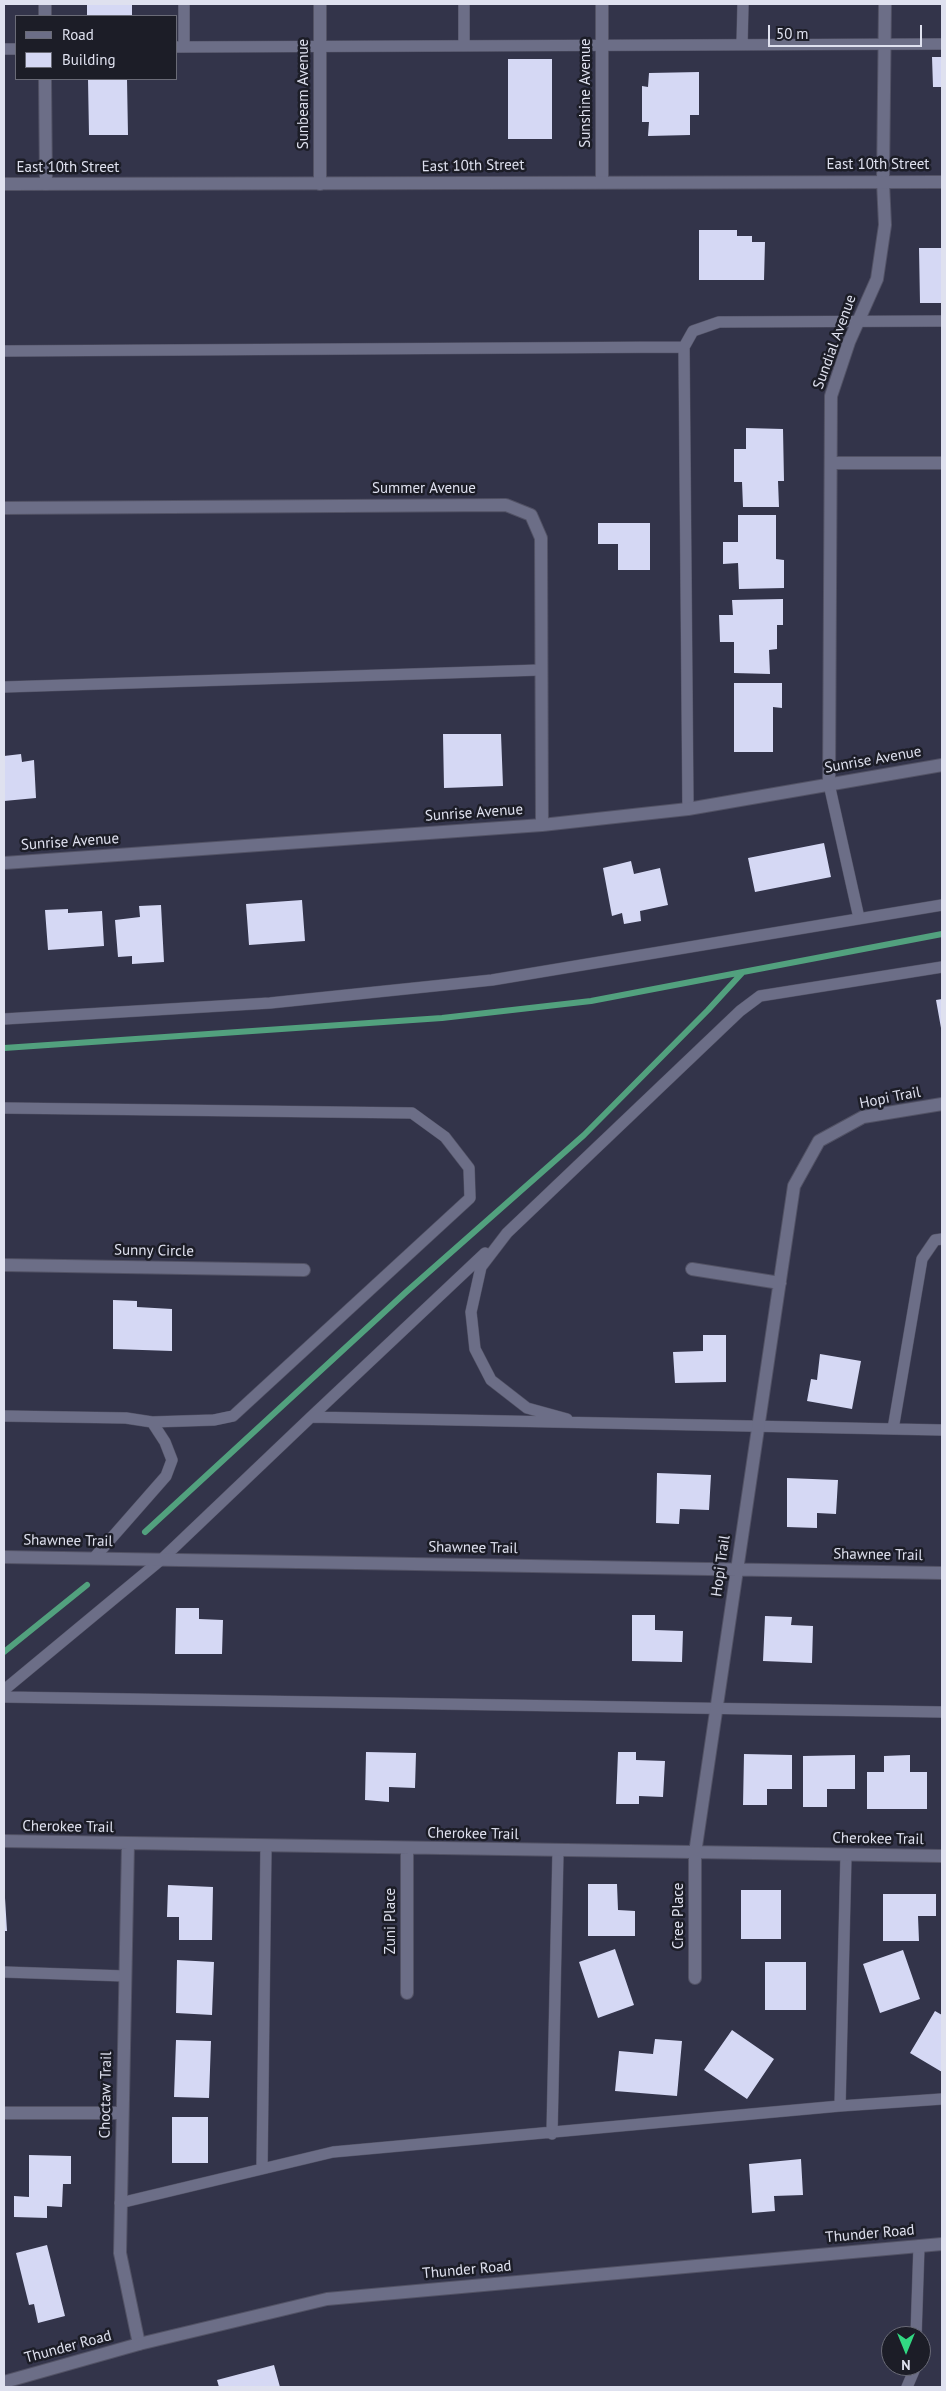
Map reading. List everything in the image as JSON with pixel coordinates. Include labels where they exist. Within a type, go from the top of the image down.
[{"type":"street","name":"Sunbeam Avenue","points":[[320,4],[320,184]]},
{"type":"street","name":"Sunshine Avenue","points":[[602,4],[602,181]]},
{"type":"street","name":"Sundial Avenue","points":[[830,784],[831,396],[859,320],[877,279],[885,225],[883,182],[885,4]]},
{"type":"street","points":[[46,80],[46,184]]},
{"type":"street","name":"East 10th Street","points":[[4,184],[320,184],[602,181],[942,182]]},
{"type":"street","points":[[831,463],[942,462]]},
{"type":"street","name":"Summer Avenue","points":[[4,508],[506,505],[531,515],[541,538],[542,824]]},
{"type":"street","name":"Sunrise Avenue","points":[[4,863],[542,824],[688,809],[942,765]]},
{"type":"street","name":"Hopi Trail","points":[[695,1854],[794,1186],[818,1141],[863,1117],[942,1104]]},
{"type":"street","name":"Sunny Circle","points":[[4,1264],[304,1270]]},
{"type":"street","points":[[692,1269],[780,1283]]},
{"type":"street","name":"Shawnee Trail","points":[[4,1557],[738,1568],[942,1573]]},
{"type":"street","name":"Cherokee Trail","points":[[4,1841],[695,1854],[942,1856]]},
{"type":"street","name":"Choctaw Trail","points":[[128,1844],[121,2113],[120,2253],[139,2344]]},
{"type":"street","name":"Zuni Place","points":[[407,1849],[407,1993]]},
{"type":"street","name":"Cree Place","points":[[695,1854],[695,1978]]},
{"type":"street","points":[[4,2112],[121,2113]]},
{"type":"street","name":"Thunder Road","points":[[4,2382],[139,2344],[327,2299],[942,2244]]},
{"type":"lane","points":[[184,4],[180,47],[942,44]]},
{"type":"lane","points":[[464,4],[464,45]]},
{"type":"lane","points":[[742,45],[743,4]]},
{"type":"lane","points":[[688,809],[684,347],[693,331],[719,322],[942,321]]},
{"type":"lane","points":[[4,351],[684,347]]},
{"type":"lane","points":[[4,687],[540,670]]},
{"type":"lane","points":[[830,784],[859,918]]},
{"type":"lane","points":[[4,1019],[270,1003],[492,980],[942,905]]},
{"type":"lane","points":[[4,1690],[162,1559],[740,1011],[760,996],[942,967]]},
{"type":"lane","points":[[4,1108],[412,1113],[445,1137],[469,1168],[470,1198],[233,1416],[214,1420],[152,1422],[126,1418],[4,1416]]},
{"type":"lane","points":[[507,1233],[482,1267],[471,1312],[475,1349],[492,1380],[526,1408],[583,1423]]},
{"type":"lane","points":[[893,1429],[922,1259],[935,1240],[942,1239]]},
{"type":"lane","points":[[312,1418],[942,1430]]},
{"type":"lane","points":[[94,1558],[166,1476],[172,1460],[165,1442],[152,1422]]},
{"type":"lane","points":[[4,1697],[716,1710],[942,1712]]},
{"type":"lane","points":[[262,2168],[266,1846]]},
{"type":"lane","points":[[552,2134],[558,1851]]},
{"type":"lane","points":[[840,2106],[846,1855]]},
{"type":"lane","points":[[4,1972],[125,1976]]},
{"type":"lane","points":[[120,2203],[333,2152],[552,2134],[840,2106],[942,2099]]},
{"type":"lane","points":[[916,2326],[919,2246]]},
{"type":"building","points":[[87,4],[132,4],[132,15],[87,15]]},
{"type":"building","points":[[932,57],[942,57],[942,87],[933,87]]},
{"type":"building","points":[[508,59],[552,59],[552,139],[508,139]]},
{"type":"building","points":[[699,72],[699,115],[690,115],[690,135],[648,136],[649,122],[642,122],[642,86],[648,87],[649,73]]},
{"type":"building","points":[[88,80],[127,80],[128,135],[89,135]]},
{"type":"building","points":[[699,230],[737,230],[737,236],[752,236],[752,242],[765,242],[764,280],[699,280]]},
{"type":"building","points":[[919,248],[942,248],[942,303],[920,303]]},
{"type":"building","points":[[746,428],[783,429],[784,481],[778,481],[779,507],[743,507],[742,482],[734,482],[734,449],[746,449]]},
{"type":"building","points":[[738,515],[776,515],[776,559],[784,560],[784,588],[739,589],[738,563],[723,564],[723,542],[738,542]]},
{"type":"building","points":[[598,523],[650,523],[650,570],[618,570],[618,544],[598,544]]},
{"type":"building","points":[[783,599],[783,625],[777,625],[777,649],[769,650],[770,674],[734,673],[734,642],[720,642],[719,615],[733,615],[732,600]]},
{"type":"building","points":[[734,683],[782,683],[782,708],[773,707],[773,752],[734,752]]},
{"type":"building","points":[[443,734],[501,734],[503,786],[444,788]]},
{"type":"building","points":[[21,754],[22,762],[34,760],[36,798],[4,801],[4,756]]},
{"type":"building","points":[[824,843],[831,877],[755,892],[748,858]]},
{"type":"building","points":[[631,861],[634,874],[660,868],[668,905],[640,911],[641,921],[624,924],[622,913],[612,916],[603,868]]},
{"type":"building","points":[[302,900],[305,941],[249,945],[246,904]]},
{"type":"building","points":[[161,905],[164,962],[132,964],[132,956],[118,957],[115,920],[140,917],[139,906]]},
{"type":"building","points":[[68,909],[68,913],[102,911],[104,946],[48,950],[45,910]]},
{"type":"building","points":[[942,999],[942,1028],[941,1028],[936,1000]]},
{"type":"building","points":[[113,1300],[137,1301],[137,1307],[172,1309],[172,1351],[113,1349]]},
{"type":"building","points":[[703,1335],[726,1335],[726,1382],[675,1383],[673,1352],[703,1351]]},
{"type":"building","points":[[820,1354],[861,1361],[852,1409],[807,1401],[811,1379],[817,1380]]},
{"type":"building","points":[[657,1473],[711,1475],[709,1510],[680,1509],[679,1524],[656,1523]]},
{"type":"building","points":[[787,1478],[838,1480],[836,1514],[817,1513],[817,1528],[787,1527]]},
{"type":"building","points":[[176,1608],[199,1608],[199,1619],[223,1620],[222,1654],[175,1654]]},
{"type":"building","points":[[632,1615],[655,1615],[655,1630],[683,1631],[682,1662],[632,1661]]},
{"type":"building","points":[[765,1616],[792,1617],[791,1625],[813,1626],[812,1663],[763,1661]]},
{"type":"building","points":[[366,1752],[416,1753],[415,1788],[389,1787],[389,1802],[365,1800]]},
{"type":"building","points":[[618,1752],[636,1752],[636,1760],[665,1761],[663,1797],[639,1796],[639,1804],[616,1804]]},
{"type":"building","points":[[744,1754],[792,1755],[792,1789],[767,1789],[767,1805],[743,1805]]},
{"type":"building","points":[[855,1755],[855,1789],[827,1789],[827,1807],[803,1807],[803,1756]]},
{"type":"building","points":[[910,1755],[910,1772],[927,1772],[927,1809],[867,1809],[867,1772],[884,1772],[884,1756]]},
{"type":"building","points":[[588,1884],[617,1884],[618,1910],[635,1911],[635,1936],[588,1936]]},
{"type":"building","points":[[168,1885],[213,1887],[212,1940],[179,1940],[179,1917],[167,1917]]},
{"type":"building","points":[[741,1890],[781,1890],[781,1939],[741,1939]]},
{"type":"building","points":[[883,1894],[936,1894],[936,1916],[918,1916],[919,1941],[883,1941]]},
{"type":"building","points":[[5,1898],[7,1931],[4,1931]]},
{"type":"building","points":[[615,1949],[634,2005],[598,2018],[579,1962]]},
{"type":"building","points":[[903,1950],[920,1999],[880,2013],[863,1964]]},
{"type":"building","points":[[177,1960],[214,1962],[212,2015],[176,2013]]},
{"type":"building","points":[[765,1962],[806,1962],[806,2010],[765,2010]]},
{"type":"building","points":[[935,2011],[942,2015],[942,2072],[910,2053]]},
{"type":"building","points":[[732,2030],[774,2059],[747,2099],[704,2070]]},
{"type":"building","points":[[655,2039],[682,2041],[677,2096],[615,2091],[619,2051],[653,2054]]},
{"type":"building","points":[[176,2040],[211,2041],[209,2098],[174,2097]]},
{"type":"building","points":[[172,2117],[208,2117],[208,2163],[172,2163]]},
{"type":"building","points":[[29,2155],[71,2156],[71,2184],[63,2184],[62,2207],[47,2206],[47,2218],[14,2217],[14,2196],[29,2197]]},
{"type":"building","points":[[801,2159],[803,2195],[774,2196],[775,2211],[752,2213],[749,2164]]},
{"type":"building","points":[[47,2245],[65,2316],[38,2323],[34,2304],[29,2305],[16,2253]]},
{"type":"building","points":[[274,2365],[280,2387],[219,2387],[217,2380]]},
{"type":"waterway","points":[[4,1048],[442,1018],[591,1001],[942,934]]},
{"type":"waterway","points":[[145,1532],[405,1293],[584,1135],[742,973]]},
{"type":"waterway","points":[[4,1652],[87,1585]]}]
